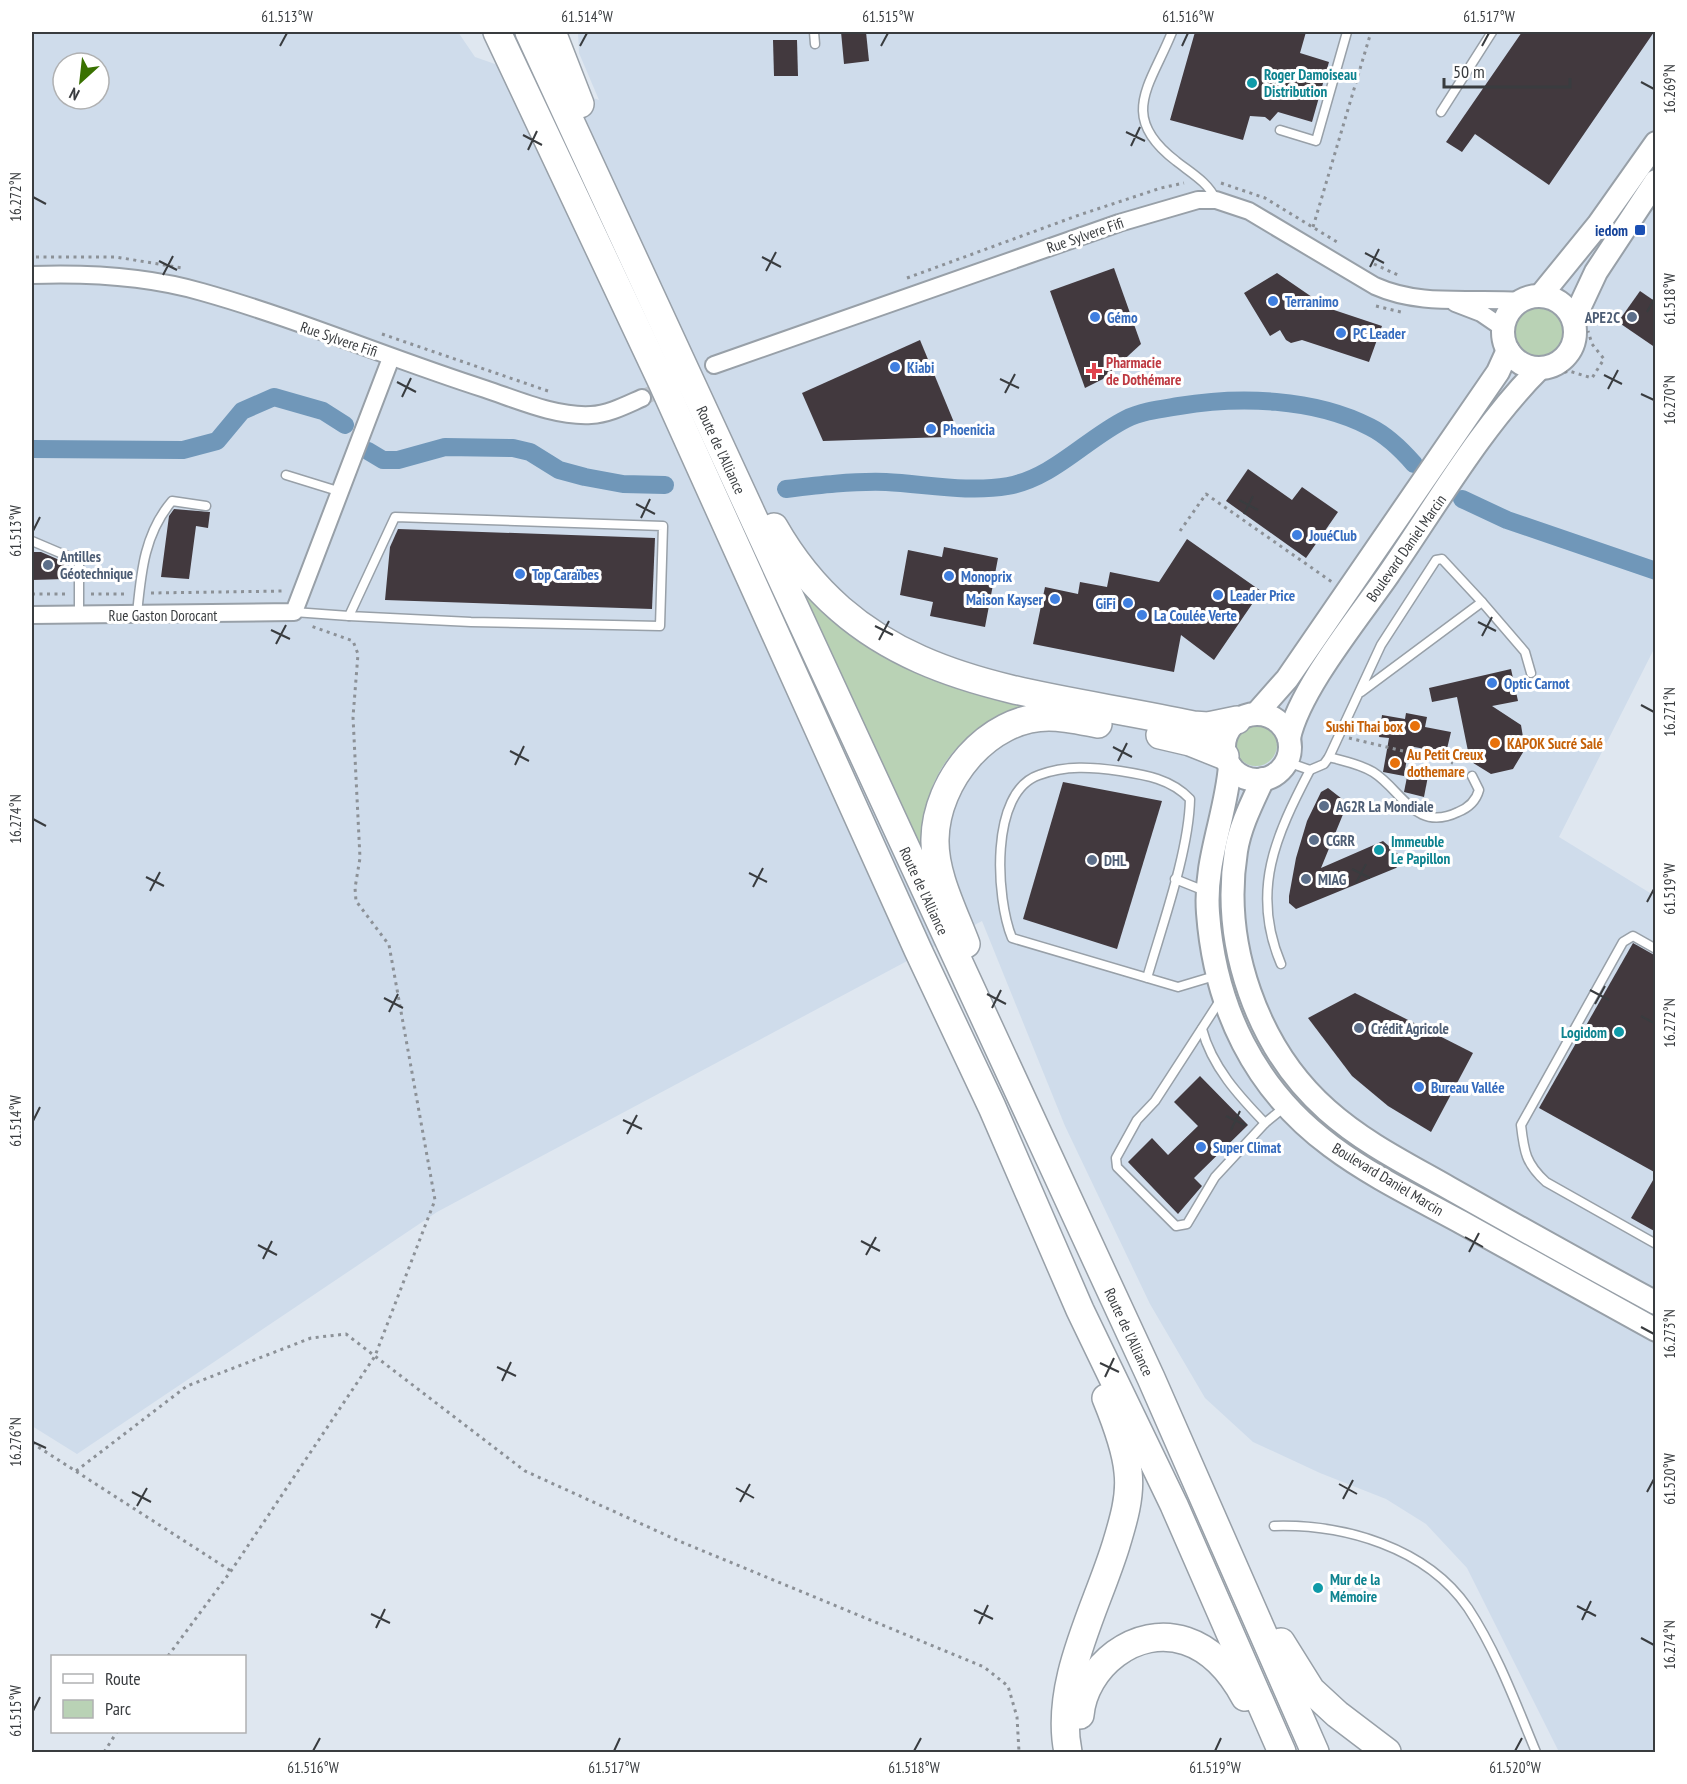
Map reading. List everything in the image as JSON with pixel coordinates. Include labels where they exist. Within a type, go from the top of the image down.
[{"type":"highway","points":[[477,32],[489,51],[547,175],[584,220]]},
{"type":"highway","name":"Route de l'Alliance","points":[[497,32],[661,380],[913,939],[992,1107],[1080,1310],[1174,1505],[1282,1752]]},
{"type":"highway","name":"Route de l'Alliance","points":[[529,32],[1150,1378],[1315,1752]]},
{"type":"highway","points":[[552,32],[593,139],[612,214]]},
{"type":"highway","points":[[708,419],[734,457],[792,558],[846,616],[893,647],[933,667],[956,674],[1193,725],[1208,726],[1246,717]]},
{"type":"highway","points":[[1000,1054],[985,998],[938,867],[936,849],[940,809],[954,776],[964,760],[994,736],[1013,726],[1047,717],[1168,736],[1228,761]]},
{"type":"highway","points":[[992,1107],[996,1136],[1008,1173],[1109,1405],[1129,1473],[1122,1526],[1072,1677],[1064,1732],[1068,1752]]},
{"type":"highway","points":[[1222,1544],[1311,1690],[1337,1714],[1387,1752]]},
{"type":"highway","points":[[1081,1752],[1081,1704],[1094,1674],[1122,1649],[1152,1639],[1168,1638],[1185,1640],[1199,1646],[1225,1668],[1237,1683],[1275,1752]]},
{"type":"main road","points":[[1656,143],[1598,225],[1530,298],[1506,318],[1505,339],[1521,363],[1540,368],[1562,361],[1570,352],[1575,342],[1574,319],[1596,272],[1656,182]]},
{"type":"main road","points":[[1530,298],[1561,302],[1574,319]]},
{"type":"main road","name":"Boulevard Daniel Marcin","points":[[1246,717],[1287,679],[1333,613],[1498,372],[1505,339]]},
{"type":"main road","name":"Boulevard Daniel Marcin","points":[[1289,738],[1302,702],[1347,634],[1499,414],[1540,368]]},
{"type":"main road","points":[[1246,717],[1277,720],[1289,738],[1287,762],[1277,773],[1263,779],[1248,779],[1228,761],[1227,733],[1246,717]]},
{"type":"main road","name":"Boulevard Daniel Marcin","points":[[1228,761],[1227,791],[1210,862],[1208,892],[1211,944],[1229,1016],[1245,1049],[1287,1106],[1330,1145],[1362,1167],[1656,1330]]},
{"type":"main road","name":"Boulevard Daniel Marcin","points":[[1263,779],[1243,822],[1236,851],[1233,906],[1236,936],[1248,988],[1264,1026],[1284,1061],[1304,1087],[1326,1109],[1371,1144],[1656,1303]]},
{"type":"street","name":"Rue Sylvere Fifi","points":[[714,365],[1158,210],[1187,202],[1216,200],[1273,223],[1384,290],[1416,299],[1530,298]]},
{"type":"street","name":"Rue Sylvere Fifi","points":[[32,275],[98,275],[154,281],[183,287],[391,358],[569,413],[591,415],[610,411],[642,398]]},
{"type":"street","name":"Rue Sylvere Fifi","points":[[1449,300],[1481,313],[1505,339]]},
{"type":"street","points":[[294,612],[391,358]]},
{"type":"street","name":"Rue Gaston Dorocant","points":[[32,615],[294,612]]},
{"type":"lane","points":[[814,32],[815,44]]},
{"type":"lane","points":[[1172,32],[1146,88],[1143,122],[1155,142],[1208,186],[1216,200]]},
{"type":"lane","points":[[1280,130],[1316,141],[1347,39],[1347,32]]},
{"type":"lane","points":[[1441,112],[1492,32]]},
{"type":"lane","points":[[286,475],[340,492]]},
{"type":"lane","points":[[137,615],[144,552],[162,513],[172,501],[206,506]]},
{"type":"lane","points":[[294,612],[349,616],[471,622],[660,626],[663,526],[395,517],[349,616]]},
{"type":"lane","points":[[32,541],[79,561],[79,615]]},
{"type":"lane","points":[[1281,964],[1270,938],[1268,890],[1277,838],[1310,770],[1324,764],[1329,757],[1381,645],[1436,560],[1442,559],[1525,652],[1531,673]]},
{"type":"lane","points":[[1361,692],[1482,602]]},
{"type":"lane","points":[[1329,757],[1373,772],[1412,810],[1429,816],[1454,814],[1474,801],[1479,790],[1472,776]]},
{"type":"lane","points":[[1287,762],[1310,770]]},
{"type":"lane","points":[[1147,978],[1175,879],[1190,813],[1190,799],[1184,792],[1155,776],[1084,766],[1037,775],[1019,788],[1005,820],[998,869],[1005,920],[1012,938],[1147,978],[1178,987],[1221,985],[1203,1029],[1155,1101],[1137,1120],[1116,1158],[1117,1167],[1176,1226],[1182,1227],[1187,1224],[1215,1177],[1265,1124],[1287,1106]]},
{"type":"lane","points":[[1175,879],[1208,892]]},
{"type":"lane","points":[[1656,949],[1633,936],[1623,942],[1521,1125],[1524,1150],[1532,1169],[1546,1182],[1656,1244]]},
{"type":"lane","points":[[1203,1029],[1207,1049],[1226,1079],[1265,1124]]},
{"type":"lane","points":[[1274,1526],[1347,1532],[1421,1562],[1467,1608],[1508,1684],[1536,1752]]},
{"type":"path","points":[[1339,244],[1313,227],[1371,32]]},
{"type":"path","points":[[1370,262],[1410,280]]},
{"type":"path","points":[[1373,304],[1384,310],[1404,312]]},
{"type":"path","points":[[1592,378],[1604,359]]},
{"type":"path","points":[[1180,531],[1206,495],[1336,583]]},
{"type":"path","points":[[32,594],[269,593],[290,589]]},
{"type":"path","points":[[169,1655],[231,1572],[375,1356],[435,1200],[390,945],[356,902],[355,888],[360,858],[353,717],[358,654],[353,641],[310,626],[294,612]]},
{"type":"path","points":[[1340,736],[1452,763]]},
{"type":"path","points":[[76,1471],[187,1386],[311,1338],[346,1334],[525,1471],[680,1541],[984,1667],[1008,1686],[1017,1717],[1019,1752]]},
{"type":"path","points":[[32,1443],[231,1572]]},
{"type":"path","points":[[104,1752],[116,1733]]},
{"type":"shaded area","points":[[32,32],[458,32],[475,57],[599,100],[579,53],[578,32],[1655,32],[1655,647],[1559,837],[1655,896],[1655,1752],[1559,1752],[1467,1568],[1426,1524],[1386,1499],[1320,1473],[1253,1442],[1205,1398],[1150,1304],[1065,1126],[982,921],[437,1212],[77,1454],[32,1426]]},
{"type":"green space","points":[[1533,304],[1543,304],[1553,308],[1561,316],[1565,331],[1561,346],[1553,354],[1543,358],[1533,358],[1523,354],[1515,346],[1511,336],[1511,326],[1515,316],[1523,308]]},
{"type":"green space","points":[[800,590],[860,634],[1052,707],[1011,715],[975,733],[960,745],[936,778],[928,799],[924,840],[918,852]]},
{"type":"green space","points":[[1256,724],[1271,730],[1277,745],[1271,760],[1256,766],[1241,760],[1235,745],[1241,730]]},
{"type":"building","points":[[841,32],[866,32],[869,61],[844,64]]},
{"type":"building","name":"Roger Damoiseau Distribution","points":[[1195,32],[1306,32],[1300,53],[1329,62],[1312,122],[1278,112],[1270,121],[1265,117],[1250,116],[1243,140],[1170,120]]},
{"type":"building","points":[[1522,32],[1654,32],[1549,185],[1475,134],[1462,152],[1446,142]]},
{"type":"building","points":[[773,40],[797,40],[798,76],[774,76]]},
{"type":"building","name":"Gémo","points":[[1114,268],[1141,344],[1103,379],[1085,388],[1050,291]]},
{"type":"building","points":[[1277,273],[1328,308],[1382,326],[1369,362],[1302,340],[1291,343],[1286,340],[1280,330],[1270,336],[1244,293]]},
{"type":"building","points":[[1640,291],[1656,302],[1656,348],[1618,322]]},
{"type":"building","name":"Kiabi","points":[[920,340],[958,432],[946,437],[823,441],[802,393]]},
{"type":"building","name":"JouéClub","points":[[1248,469],[1292,500],[1302,487],[1338,512],[1306,558],[1226,501]]},
{"type":"building","points":[[174,509],[210,512],[208,528],[196,526],[189,579],[161,577],[169,516]]},
{"type":"building","name":"Top Caraïbes","points":[[398,529],[655,538],[652,609],[385,600],[390,547]]},
{"type":"building","name":"La Coulée Verte","points":[[1187,539],[1261,591],[1214,660],[1181,635],[1174,672],[1033,644],[1045,587],[1078,594],[1080,582],[1107,587],[1110,572],[1159,582]]},
{"type":"building","name":"Monoprix","points":[[944,547],[998,558],[985,627],[930,616],[933,602],[900,595],[908,550],[942,557]]},
{"type":"building","name":"Antilles Géotechnique","points":[[32,552],[41,552],[64,562],[65,579],[32,580]]},
{"type":"building","points":[[1511,669],[1518,701],[1492,706],[1521,725],[1525,749],[1513,769],[1491,774],[1470,761],[1457,697],[1432,702],[1429,688]]},
{"type":"building","points":[[1406,713],[1427,717],[1425,727],[1451,732],[1446,753],[1409,746],[1404,776],[1383,772],[1389,738],[1379,737],[1382,715],[1405,719]]},
{"type":"building","points":[[1408,772],[1428,776],[1424,797],[1404,792]]},
{"type":"building","name":"DHL","points":[[1063,782],[1162,801],[1117,949],[1023,919]]},
{"type":"building","name":"Immeuble Le Papillon","points":[[1328,788],[1346,802],[1346,807],[1321,868],[1383,841],[1405,860],[1396,868],[1296,909],[1289,903],[1289,896],[1296,858],[1307,821],[1321,792]]},
{"type":"building","name":"Logidom","points":[[1633,943],[1656,956],[1656,1173],[1539,1108]]},
{"type":"building","points":[[1355,993],[1473,1053],[1431,1132],[1388,1106],[1352,1076],[1308,1018]]},
{"type":"building","name":"Super Climat","points":[[1200,1076],[1248,1125],[1194,1178],[1202,1186],[1178,1214],[1128,1162],[1152,1138],[1168,1155],[1198,1126],[1174,1102]]},
{"type":"building","points":[[1656,1175],[1656,1232],[1631,1218]]},
{"type":"waterway","points":[[32,449],[183,450],[217,441],[242,411],[274,397],[323,411],[345,425]]},
{"type":"waterway","points":[[786,489],[873,482],[978,489],[1008,486],[1024,482],[1055,467],[1111,427],[1132,416],[1165,408],[1226,401],[1301,405],[1348,417],[1383,434],[1414,464]]},
{"type":"waterway","points":[[368,451],[383,460],[398,460],[445,447],[513,448],[530,452],[559,470],[585,477],[623,484],[665,485]]},
{"type":"waterway","points":[[1462,499],[1507,520],[1656,571]]},
{"type":"tunnel","points":[[642,398],[714,365]]},
{"type":"place","name":"Roger Damoiseau Distribution","points":[[1252,83]]},
{"type":"place","name":"iedom","points":[[1640,230]]},
{"type":"place","name":"Terranimo","points":[[1273,301]]},
{"type":"place","name":"Gémo","points":[[1095,317]]},
{"type":"place","name":"APE2C","points":[[1632,317]]},
{"type":"place","name":"PC Leader","points":[[1341,333]]},
{"type":"place","name":"Kiabi","points":[[895,367]]},
{"type":"place","name":"Pharmacie de Dothémare","points":[[1094,371]]},
{"type":"place","name":"Phoenicia","points":[[931,429]]},
{"type":"place","name":"JouéClub","points":[[1297,535]]},
{"type":"place","name":"Antilles Géotechnique","points":[[48,565]]},
{"type":"place","name":"Top Caraïbes","points":[[520,574]]},
{"type":"place","name":"Monoprix","points":[[949,576]]},
{"type":"place","name":"Leader Price","points":[[1218,595]]},
{"type":"place","name":"Maison Kayser","points":[[1055,599]]},
{"type":"place","name":"GiFi","points":[[1128,603]]},
{"type":"place","name":"La Coulée Verte","points":[[1142,615]]},
{"type":"place","name":"Optic Carnot","points":[[1492,683]]},
{"type":"place","name":"Sushi Thai box","points":[[1415,726]]},
{"type":"place","name":"KAPOK Sucré Salé","points":[[1495,743]]},
{"type":"place","name":"Au Petit Creux dothemare","points":[[1395,763]]},
{"type":"place","name":"AG2R La Mondiale","points":[[1324,806]]},
{"type":"place","name":"CGRR","points":[[1314,840]]},
{"type":"place","name":"Immeuble Le Papillon","points":[[1379,850]]},
{"type":"place","name":"DHL","points":[[1092,860]]},
{"type":"place","name":"MIAG","points":[[1306,879]]},
{"type":"place","name":"Crédit Agricole","points":[[1359,1028]]},
{"type":"place","name":"Logidom","points":[[1619,1032]]},
{"type":"place","name":"Bureau Vallée","points":[[1419,1087]]},
{"type":"place","name":"Super Climat","points":[[1201,1147]]},
{"type":"place","name":"Mur de la Mémoire","points":[[1318,1588]]}]
